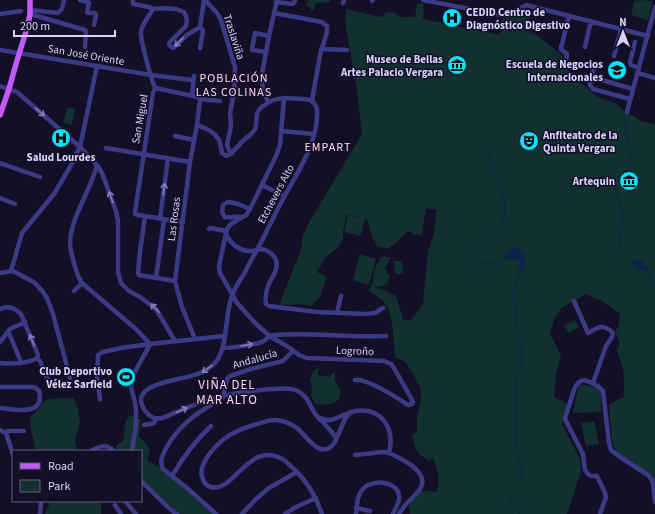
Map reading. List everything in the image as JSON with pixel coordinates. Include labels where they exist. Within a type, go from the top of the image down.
[{"type":"main road","points":[[0,115],[28,25],[30,0]]},
{"type":"street","points":[[30,12],[61,12],[64,0]]},
{"type":"street","points":[[80,0],[89,3],[88,13],[95,13],[94,25]]},
{"type":"street","points":[[200,48],[203,31],[200,27],[205,0]]},
{"type":"street","name":"Traslaviña","points":[[205,0],[216,12],[220,20],[235,67],[236,76],[230,108],[231,126],[227,145],[231,154]]},
{"type":"street","points":[[268,102],[262,83],[266,52],[277,1],[292,4],[295,0]]},
{"type":"street","points":[[424,0],[501,15],[514,12],[527,3],[569,16],[648,36]]},
{"type":"street","points":[[133,2],[153,9],[163,8],[180,10],[184,12],[187,21],[186,26],[169,43],[172,48],[174,48],[187,35],[200,27]]},
{"type":"street","points":[[627,112],[655,7]]},
{"type":"street","name":"San Miguel","points":[[145,217],[135,214],[135,212],[143,154],[155,88],[141,34],[143,26],[153,9]]},
{"type":"street","points":[[0,14],[21,11]]},
{"type":"street","points":[[30,12],[86,30],[85,47]]},
{"type":"street","name":"Etchevers Alto","points":[[156,419],[151,417],[142,408],[142,396],[147,389],[158,384],[201,373],[214,364],[219,357],[232,295],[309,151],[314,134],[317,109],[312,102],[327,26],[322,22],[274,13]]},
{"type":"street","points":[[566,62],[566,53],[561,48],[569,16]]},
{"type":"street","points":[[585,47],[591,21]]},
{"type":"street","points":[[614,56],[621,29]]},
{"type":"street","points":[[266,52],[252,50],[255,33],[269,36]]},
{"type":"street","points":[[635,42],[630,62],[631,65],[655,78]]},
{"type":"street","points":[[322,49],[347,50]]},
{"type":"street","name":"San José Oriente","points":[[0,50],[151,75],[193,78],[192,96]]},
{"type":"street","points":[[12,271],[22,233],[54,194],[82,147],[97,66]]},
{"type":"street","points":[[594,66],[590,85],[593,89],[630,99]]},
{"type":"street","points":[[602,80],[633,89]]},
{"type":"street","points":[[0,86],[17,92],[82,147],[97,165],[102,173],[116,211],[118,221],[118,272],[121,283],[129,291],[156,309],[175,341]]},
{"type":"street","points":[[155,88],[198,97],[200,99],[220,101]]},
{"type":"street","points":[[197,125],[209,129],[216,136],[219,140],[221,151],[223,155],[226,156],[231,154],[253,132],[256,125],[258,111],[268,102],[284,98],[306,99],[312,102]]},
{"type":"street","points":[[284,98],[280,145],[250,209],[246,215],[231,224],[226,233],[228,239],[237,247],[242,249],[264,249],[270,252],[276,261],[276,272],[266,294],[266,304],[269,306],[337,313],[365,314],[374,313],[383,308]]},
{"type":"street","name":"Las Rosas","points":[[195,339],[182,306],[175,281],[190,162],[200,99]]},
{"type":"street","points":[[282,131],[314,134]]},
{"type":"street","points":[[175,136],[194,140]]},
{"type":"street","points":[[106,148],[190,162]]},
{"type":"street","points":[[156,278],[168,158]]},
{"type":"street","points":[[0,163],[40,177]]},
{"type":"street","points":[[97,165],[72,229],[70,241],[76,270],[82,283],[137,330],[150,344]]},
{"type":"street","points":[[262,184],[284,196]]},
{"type":"street","points":[[0,200],[15,204]]},
{"type":"street","points":[[241,217],[225,217],[222,212],[224,205],[226,203],[234,203],[250,209]]},
{"type":"street","points":[[175,281],[138,274],[140,251],[145,217],[183,222]]},
{"type":"street","points":[[208,229],[210,228],[226,233]]},
{"type":"street","name":"Logroño","points":[[226,233],[219,266],[220,273],[240,306],[269,336],[293,351],[311,358],[388,362],[394,368],[413,402],[412,404],[408,405],[376,386],[357,379],[355,380]]},
{"type":"street","points":[[0,273],[12,271],[35,283],[43,292],[53,314],[70,378]]},
{"type":"street","points":[[74,291],[82,283]]},
{"type":"street","points":[[337,313],[341,296]]},
{"type":"street","points":[[574,301],[588,333],[600,327],[608,328],[613,333],[612,337],[607,343],[593,383]]},
{"type":"street","points":[[0,309],[4,307],[12,308],[18,310],[21,314],[38,355],[37,358],[40,361],[48,380]]},
{"type":"street","points":[[0,342],[10,329],[25,322]]},
{"type":"street","points":[[8,331],[21,362]]},
{"type":"street","points":[[222,348],[262,342],[269,336],[286,334],[386,336]]},
{"type":"street","points":[[100,399],[97,377],[99,354],[121,348],[224,336]]},
{"type":"street","points":[[132,450],[136,411],[131,387],[133,375],[150,344]]},
{"type":"street","name":"Andalucía","points":[[223,397],[227,379],[230,376],[283,360],[293,351]]},
{"type":"street","points":[[0,364],[12,364],[34,360],[37,358]]},
{"type":"street","points":[[600,514],[606,493],[597,476],[591,476],[585,470],[583,454],[567,424],[566,418],[577,384],[584,380],[593,383],[603,391],[611,450],[620,458],[648,475],[652,480],[655,502]]},
{"type":"street","points":[[0,386],[33,386],[39,391],[40,396],[39,402],[30,410],[0,408]]},
{"type":"street","points":[[226,387],[229,391],[234,393]]},
{"type":"street","points":[[216,514],[187,488],[162,469],[161,461],[163,454],[175,434],[184,424],[223,397],[234,393],[263,390],[294,390],[305,396],[314,413],[326,422],[336,438]]},
{"type":"street","points":[[144,424],[154,423],[156,419],[202,402],[223,397]]},
{"type":"street","points":[[326,422],[353,412],[365,411],[373,413],[380,417],[388,427],[391,441],[389,453]]},
{"type":"street","points":[[322,514],[316,498],[307,484],[284,460],[275,456],[261,456],[253,460],[227,483],[215,488],[204,482],[201,472],[202,467],[222,440],[239,430],[275,420],[285,422],[298,429],[315,447],[319,449],[328,448],[335,442],[344,421],[350,413]]},
{"type":"street","points":[[338,418],[342,418],[344,421]]},
{"type":"street","points":[[172,476],[189,449],[211,426]]},
{"type":"street","points":[[0,430],[6,433],[12,450]]},
{"type":"street","points":[[6,433],[8,431],[24,431]]},
{"type":"street","points":[[331,432],[339,433]]},
{"type":"street","points":[[103,449],[107,446],[113,450]]},
{"type":"street","points":[[355,455],[382,452],[389,453],[398,457],[421,475],[423,480],[421,488],[405,505],[400,514]]},
{"type":"street","points":[[242,514],[269,488],[297,472]]},
{"type":"street","points":[[142,482],[177,514]]},
{"type":"street","points":[[356,514],[358,498],[364,488],[370,484],[381,483],[392,486],[399,494],[399,499],[393,514]]},
{"type":"street","points":[[285,514],[316,498]]},
{"type":"street","points":[[40,514],[41,502]]},
{"type":"street","points":[[126,502],[136,514]]},
{"type":"street","points":[[115,505],[121,514]]},
{"type":"street","points":[[356,508],[370,511]]},
{"type":"green space","points":[[308,0],[330,0],[331,2],[317,3],[315,5],[315,9],[311,11],[311,7],[307,7],[306,4]]},
{"type":"green space","points":[[635,0],[653,1],[648,20],[631,15]]},
{"type":"green space","points":[[417,3],[424,4],[423,19],[500,35],[503,18],[511,17],[522,11],[531,11],[527,29],[562,55],[563,62],[581,83],[598,97],[616,103],[622,109],[643,122],[655,124],[655,482],[616,453],[612,441],[609,404],[624,397],[623,373],[617,351],[620,344],[616,334],[620,314],[602,301],[586,294],[561,308],[554,320],[550,334],[561,355],[555,379],[554,397],[567,404],[562,424],[580,459],[581,471],[567,514],[410,514],[409,505],[417,494],[422,491],[436,492],[438,488],[438,474],[432,457],[430,461],[417,452],[412,436],[417,432],[417,417],[421,401],[420,387],[406,362],[396,358],[391,317],[385,303],[369,291],[373,281],[374,270],[381,257],[391,257],[385,269],[390,277],[387,284],[375,288],[384,290],[396,296],[403,319],[411,321],[423,304],[428,250],[432,241],[436,220],[436,210],[426,208],[422,235],[416,234],[414,236],[410,231],[405,233],[397,242],[387,249],[377,246],[367,219],[347,214],[343,238],[339,247],[326,257],[317,272],[327,277],[320,297],[312,306],[300,304],[279,305],[301,250],[303,235],[307,226],[362,134],[356,85],[345,23],[346,9],[381,17],[387,12],[395,13],[399,17],[415,17]]},
{"type":"green space","points":[[67,108],[75,109],[72,125],[63,123]]},
{"type":"green space","points":[[348,215],[365,219],[361,236],[344,232]]},
{"type":"green space","points":[[360,254],[376,259],[369,285],[353,280]]},
{"type":"green space","points":[[394,261],[402,261],[403,274],[395,274]]},
{"type":"green space","points":[[575,320],[579,327],[568,333],[564,326]]},
{"type":"green space","points":[[319,367],[318,375],[329,377],[335,372],[335,381],[341,391],[337,401],[331,404],[315,404],[311,395],[312,385],[310,381],[313,371]]},
{"type":"green space","points":[[580,385],[598,388],[601,393],[601,412],[573,413]]},
{"type":"green space","points":[[73,398],[78,409],[80,423],[75,440],[77,450],[36,450],[30,418],[44,401],[51,399]]},
{"type":"green space","points":[[131,415],[141,420],[139,436],[150,449],[147,461],[161,469],[214,514],[179,514],[142,480],[142,450],[116,450],[116,446],[123,441],[126,420]]},
{"type":"green space","points":[[594,421],[599,444],[586,446],[581,423]]},
{"type":"green space","points":[[49,502],[101,502],[101,514],[45,514]]},
{"type":"water","points":[[515,247],[522,250],[525,257],[521,272],[518,272],[520,264],[518,260],[510,260],[503,256],[508,250]]},
{"type":"water","points":[[634,259],[644,262],[649,270],[649,273],[647,274],[645,271],[636,268],[633,263]]},
{"type":"waterway","points":[[530,10],[525,30],[537,36],[546,44],[555,53],[563,65],[585,88],[598,97],[615,105],[624,114],[624,124],[630,152],[630,163],[627,172],[616,186],[616,192],[623,215],[623,223],[619,240],[625,253],[634,261]]},
{"type":"waterway","points":[[488,146],[491,165],[504,198],[505,211],[503,221],[497,232],[480,248],[477,252],[477,257],[479,261],[486,263],[506,258]]},
{"type":"waterway","points":[[520,272],[515,284],[514,293],[522,361],[516,376],[517,393],[515,442],[522,472],[521,483],[513,490],[511,501],[517,507],[520,514]]},
{"type":"waterway","points":[[648,273],[655,285]]},
{"type":"place","name":"CEDID Centro de Diagnóstico Digestivo","points":[[452,18]]},
{"type":"place","name":"Museo de Bellas Artes Palacio Vergara","points":[[457,65]]},
{"type":"place","name":"Escuela de Negocios Internacionales","points":[[617,70]]},
{"type":"place","name":"Salud Lourdes","points":[[61,138]]},
{"type":"place","name":"Anfiteatro de la Quinta Vergara","points":[[529,141]]},
{"type":"place","name":"Artequin","points":[[629,181]]},
{"type":"place","name":"Club Deportivo Vélez Sarfield","points":[[126,377]]},
{"type":"district","name":"POBLACIÓN LAS COLINAS","points":[[234,85]]},
{"type":"district","name":"EMPART","points":[[328,147]]},
{"type":"district","name":"VIÑA DEL MAR ALTO","points":[[227,392]]}]
